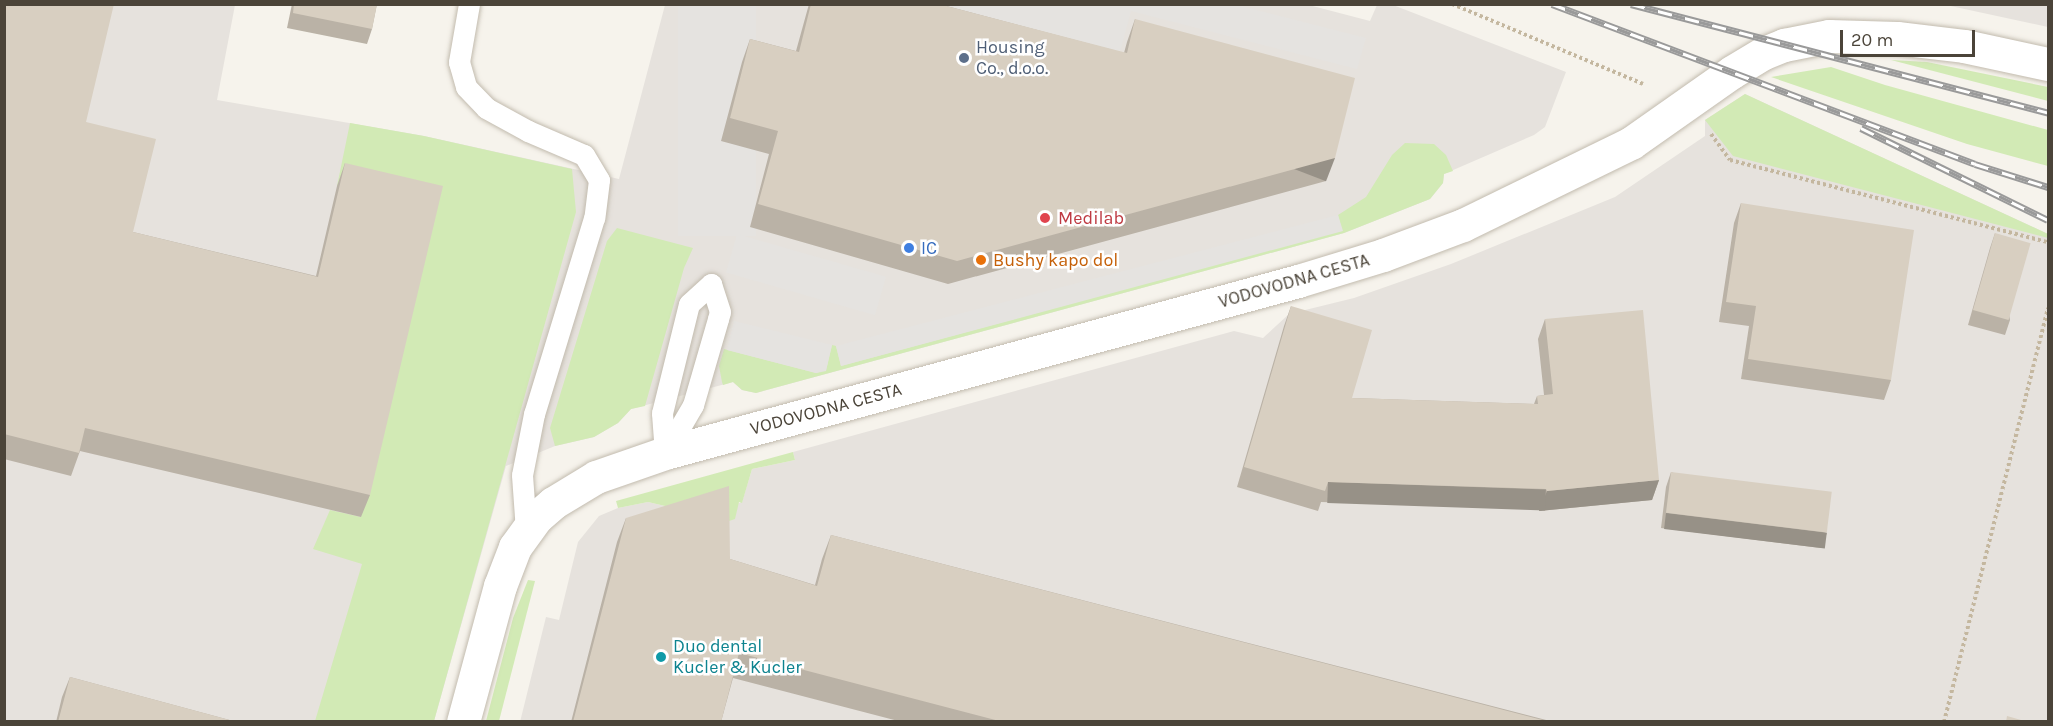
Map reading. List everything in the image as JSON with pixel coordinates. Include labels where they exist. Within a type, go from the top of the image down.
[{"type":"street","name":"VODOVODNA CESTA","points":[[463,722],[505,571],[515,547],[526,531],[553,503],[596,477],[665,453],[1287,284],[1383,255],[1462,225],[1585,167],[1631,143],[1688,102],[1764,53],[1804,39],[1829,36],[1919,40],[1964,46],[2049,64]]},
{"type":"lane","points":[[469,4],[459,62],[466,87],[486,108],[528,131],[584,155],[599,180],[594,218],[534,414],[522,475],[526,531]]},
{"type":"lane","points":[[711,284],[720,312],[693,405],[665,453],[662,413],[689,304],[711,284]]},
{"type":"path","points":[[1452,4],[1688,102]]},
{"type":"path","points":[[1710,133],[1730,160],[2049,242]]},
{"type":"path","points":[[1944,722],[2049,308]]},
{"type":"shaded area","points":[[1305,4],[1370,21],[1377,5],[1393,5],[1566,72],[1545,127],[1534,135],[1444,174],[1443,183],[1430,199],[1344,233],[756,393],[742,390],[733,382],[631,409],[618,423],[594,437],[555,446],[506,466],[434,721],[5,722],[4,5],[235,5],[217,100],[424,136],[619,179],[665,5]]},
{"type":"shaded area","points":[[678,5],[756,5],[756,236],[678,236]]},
{"type":"shaded area","points":[[861,5],[1237,5],[1366,38],[1357,69],[1131,11],[1115,70]]},
{"type":"shaded area","points":[[1946,5],[2048,5],[2048,27]]},
{"type":"shaded area","points":[[1745,94],[2048,234],[2048,721],[520,722],[546,617],[559,620],[578,542],[599,516],[618,508],[648,502],[704,515],[742,502],[752,469],[795,460],[793,452],[1234,331],[1263,338],[1289,314],[1354,298],[1451,264],[1615,197],[1705,136],[1705,120]]},
{"type":"shaded area","points":[[1338,215],[1343,231],[841,366],[836,346]]},
{"type":"shaded area","points":[[737,234],[886,277],[875,315],[726,272]]},
{"type":"shaded area","points":[[734,321],[832,345],[826,371],[816,373],[727,350]]},
{"type":"green space","points":[[1891,60],[1927,62],[2048,87],[2048,101]]},
{"type":"green space","points":[[1831,67],[1885,85],[2048,130],[2048,166],[1967,144],[1771,77]]},
{"type":"green space","points":[[1745,94],[2048,234],[2048,238],[1733,156],[1705,120]]},
{"type":"green space","points":[[350,123],[424,136],[572,169],[576,212],[434,721],[315,721],[362,564],[313,549],[330,510],[361,517],[337,186]]},
{"type":"green space","points":[[1405,143],[1434,144],[1446,155],[1453,171],[1444,174],[1443,183],[1430,199],[1344,233],[756,393],[742,390],[733,382],[723,385],[719,366],[724,349],[816,373],[826,370],[832,345],[836,346],[841,366],[1342,230],[1338,215],[1366,197],[1392,155]]},
{"type":"green space","points":[[617,228],[693,248],[684,268],[645,406],[631,409],[618,423],[594,437],[555,446],[550,428],[607,241]]},
{"type":"green space","points":[[793,452],[795,460],[752,469],[735,519],[729,521],[648,502],[618,508],[616,501]]},
{"type":"green space","points":[[528,580],[535,581],[499,721],[486,721],[513,618]]},
{"type":"building","points":[[4,4],[114,4],[86,122],[156,139],[133,232],[318,277],[345,163],[443,186],[370,495],[85,428],[79,453],[4,434]]},
{"type":"building","points":[[294,4],[377,4],[372,29],[293,13]]},
{"type":"building","points":[[811,4],[939,4],[1127,53],[1135,19],[1355,78],[1335,158],[957,261],[758,204],[778,131],[730,118],[750,39],[799,52]]},
{"type":"building","points":[[1741,203],[1914,230],[1891,380],[1748,359],[1756,306],[1726,302]]},
{"type":"building","points":[[1995,233],[2031,243],[2009,320],[1973,310]]},
{"type":"building","points":[[1291,306],[1372,330],[1352,398],[1538,404],[1537,396],[1553,394],[1545,319],[1643,310],[1659,480],[1547,491],[1546,489],[1328,482],[1325,491],[1244,467]]},
{"type":"building","points":[[1671,472],[1832,492],[1827,532],[1666,513]]},
{"type":"building","points":[[729,486],[730,559],[817,586],[831,535],[1550,722],[1003,722],[739,653],[721,722],[573,722],[626,518]]},
{"type":"building","points":[[70,677],[237,722],[58,722]]},
{"type":"building","points":[[2007,716],[2028,722],[2006,722]]},
{"type":"railway","points":[[1552,4],[1975,164],[2048,187]]},
{"type":"railway","points":[[1631,4],[2048,113]]},
{"type":"railway","points":[[1861,128],[2048,220]]},
{"type":"place","name":"Housing Co., d.o.o.","points":[[964,58]]},
{"type":"place","name":"Medilab","points":[[1045,218]]},
{"type":"place","name":"IC","points":[[909,248]]},
{"type":"place","name":"Bushy kapo dol","points":[[981,260]]},
{"type":"place","name":"Duo dental Kucler & Kucler","points":[[661,657]]}]
